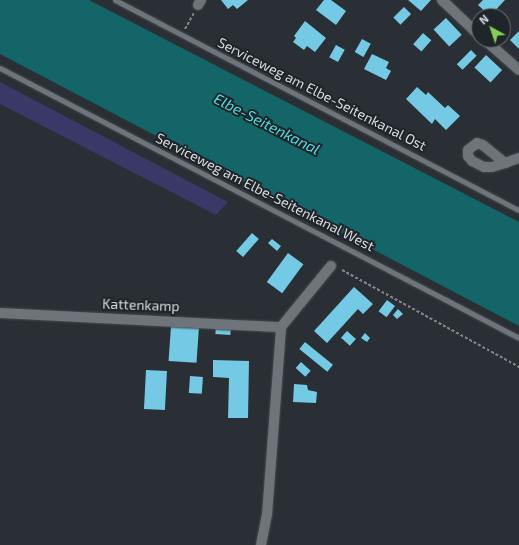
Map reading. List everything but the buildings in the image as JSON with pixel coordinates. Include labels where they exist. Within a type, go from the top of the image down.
[{"type":"street","points":[[442,0],[471,27]]},
{"type":"street","points":[[494,48],[519,70]]},
{"type":"street","points":[[505,163],[519,158]]},
{"type":"street","points":[[261,545],[268,515],[281,327],[331,266]]},
{"type":"street","name":"Kattenkamp","points":[[0,313],[281,327]]},
{"type":"lane","name":"Serviceweg am Elbe-Seitenkanal Ost","points":[[115,0],[519,210]]},
{"type":"lane","name":"Serviceweg am Elbe-Seitenkanal West","points":[[0,68],[519,338]]},
{"type":"path","points":[[181,34],[191,18]]},
{"type":"path","points":[[342,270],[519,367]]},
{"type":"shaded area","points":[[0,82],[228,202],[216,215],[0,104]]},
{"type":"water","name":"Elbe-Seitenkanal","points":[[0,0],[89,0],[519,222],[519,326],[0,54]]}]
